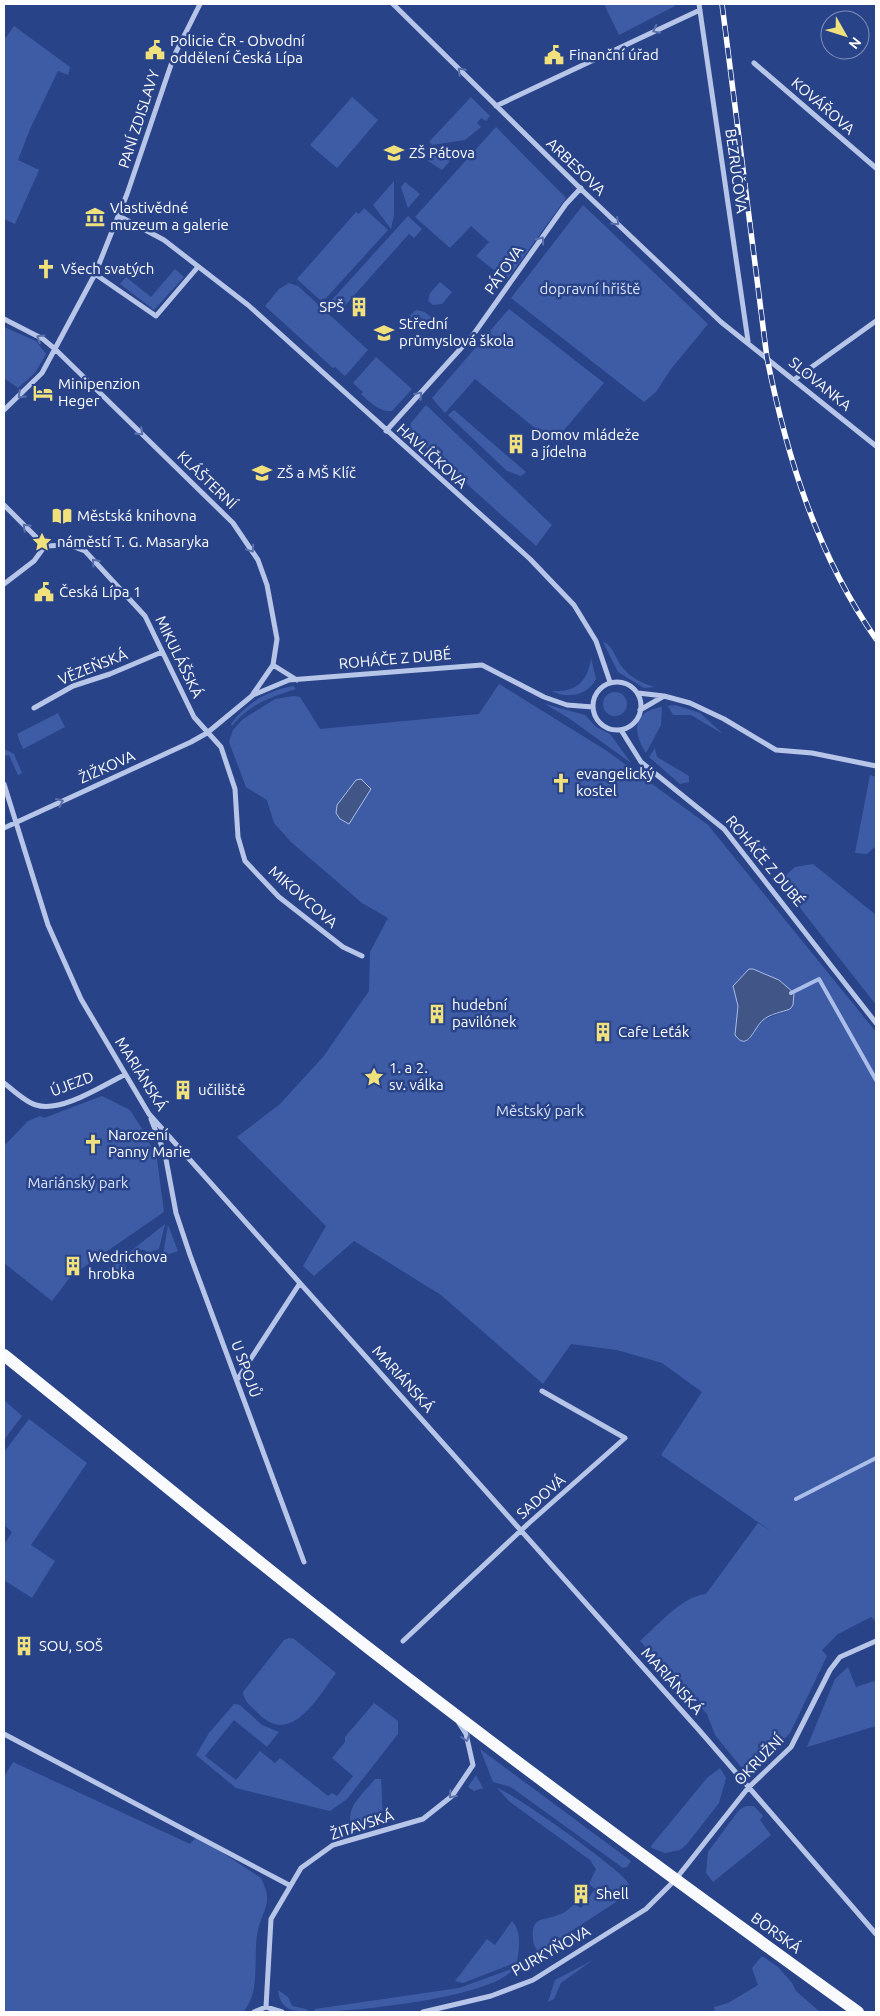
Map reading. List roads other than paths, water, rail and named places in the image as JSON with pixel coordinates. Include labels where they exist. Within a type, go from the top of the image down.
[{"type":"main road","name":"BORSKÁ","points":[[4,1355],[309,1601],[454,1714],[675,1880],[858,2012]]},
{"type":"street","name":"PANÍ ZDISLAVY","points":[[4,410],[42,373],[94,274],[119,216],[174,56],[200,4]]},
{"type":"street","name":"ARBESOVA","points":[[394,4],[581,188],[722,322],[748,342]]},
{"type":"street","points":[[496,106],[699,7]]},
{"type":"street","name":"BEZRUČOVA","points":[[699,7],[748,342]]},
{"type":"street","name":"KOVÁŘOVA","points":[[754,63],[876,168]]},
{"type":"street","name":"PÁTOVA","points":[[386,431],[473,335],[566,204],[581,188]]},
{"type":"street","name":"HAVLÍČKOVA","points":[[119,216],[164,240],[205,274],[248,305],[530,559],[574,605],[596,641],[610,682]]},
{"type":"street","points":[[94,274],[156,316],[198,268]]},
{"type":"street","name":"KLÁŠTERNÍ","points":[[4,319],[43,339],[54,349],[233,523],[258,560],[267,584],[277,639],[272,665],[253,695]]},
{"type":"street","points":[[795,379],[876,321]]},
{"type":"street","name":"SLOVANKA","points":[[748,342],[876,446]]},
{"type":"street","points":[[4,505],[45,546],[34,561],[4,584]]},
{"type":"street","name":"MIKULÁŠSKÁ","points":[[45,546],[69,545],[84,551],[144,616],[194,717],[207,733]]},
{"type":"street","name":"VĚZEŇSKÁ","points":[[34,708],[73,686],[110,674],[162,652]]},
{"type":"street","points":[[272,665],[297,680]]},
{"type":"street","name":"ROHÁČE Z DUBÉ","points":[[207,733],[253,695],[289,680],[482,665],[544,697],[567,705],[593,707]]},
{"type":"street","points":[[610,682],[626,683],[638,693],[641,702],[640,710],[633,724],[621,730],[612,730],[596,718],[593,707],[597,692],[610,682]]},
{"type":"street","points":[[638,693],[664,696],[690,703],[724,719],[776,750],[812,753],[876,766]]},
{"type":"street","points":[[640,710],[664,696]]},
{"type":"street","name":"ROHÁČE Z DUBÉ","points":[[621,730],[641,762],[724,829],[876,1023]]},
{"type":"street","name":"ŽIŽKOVA","points":[[4,828],[160,757],[207,733]]},
{"type":"street","name":"MIKOVCOVA","points":[[207,733],[221,747],[235,789],[238,837],[245,861],[279,897],[343,947],[362,956]]},
{"type":"street","name":"MARIÁNSKÁ","points":[[4,784],[48,925],[81,999],[124,1075],[149,1114],[522,1530],[876,1934]]},
{"type":"street","name":"ÚJEZD","points":[[4,1083],[35,1105],[51,1107],[64,1104],[124,1075]]},
{"type":"street","name":"U SPOJŮ","points":[[149,1114],[164,1154],[172,1183],[179,1222],[304,1562]]},
{"type":"street","points":[[236,1380],[300,1283]]},
{"type":"street","name":"SADOVÁ","points":[[403,1641],[522,1530],[625,1438],[542,1391]]},
{"type":"street","name":"OKRUŽNÍ","points":[[675,1880],[748,1788],[791,1747],[830,1670],[840,1656],[876,1641]]},
{"type":"street","name":"ŽITAVSKÁ","points":[[266,2007],[271,1919],[289,1885],[301,1868],[333,1845],[423,1819],[452,1796],[473,1765],[466,1734],[454,1714]]},
{"type":"street","points":[[4,1734],[289,1885]]},
{"type":"street","name":"PURKYŇOVA","points":[[423,2012],[491,1996],[532,1980],[646,1909],[675,1880]]},
{"type":"street","points":[[254,2012],[266,2007],[282,2012]]},
{"type":"waterway","points":[[791,993],[819,979],[876,1080]]},
{"type":"waterway","points":[[796,1499],[876,1458]]},
{"type":"railway","points":[[722,4],[767,358],[775,395],[795,468],[821,539],[855,607],[876,639]]},
{"type":"place","name":"Policie ČR - Obvodní oddělení Česká Lípa","points":[[155,50]]},
{"type":"place","name":"Finanční úřad","points":[[554,55]]},
{"type":"place","name":"ZŠ Pátova","points":[[394,153]]},
{"type":"place","name":"Vlastivědné muzeum a galerie","points":[[95,217]]},
{"type":"place","name":"Všech svatých","points":[[46,269]]},
{"type":"place","name":"SPŠ","points":[[359,307]]},
{"type":"place","name":"Střední průmyslová škola","points":[[384,333]]},
{"type":"place","name":"Minipenzion Heger","points":[[43,393]]},
{"type":"place","name":"Domov mládeže a jídelna","points":[[516,444]]},
{"type":"place","name":"ZŠ a MŠ Klíč","points":[[262,473]]},
{"type":"place","name":"Městská knihovna","points":[[62,516]]},
{"type":"place","name":"náměstí T. G. Masaryka","points":[[42,542]]},
{"type":"place","name":"Česká Lípa 1","points":[[44,592]]},
{"type":"place","name":"evangelický kostel","points":[[561,783]]},
{"type":"place","name":"hudební pavilónek","points":[[437,1014]]},
{"type":"place","name":"Cafe Leťák","points":[[603,1032]]},
{"type":"place","name":"1. a 2. sv. válka","points":[[374,1077]]},
{"type":"place","name":"učiliště","points":[[183,1090]]},
{"type":"place","name":"Narození Panny Marie","points":[[93,1144]]},
{"type":"place","name":"Wedrichova hrobka","points":[[73,1266]]},
{"type":"place","name":"SOU, SOŠ","points":[[24,1646]]},
{"type":"place","name":"Shell","points":[[581,1894]]},
{"type":"park label","name":"dopravní hřiště","points":[[590,289]]},
{"type":"park label","name":"Městský park","points":[[540,1111]]},
{"type":"park label","name":"Mariánský park","points":[[78,1183]]}]
